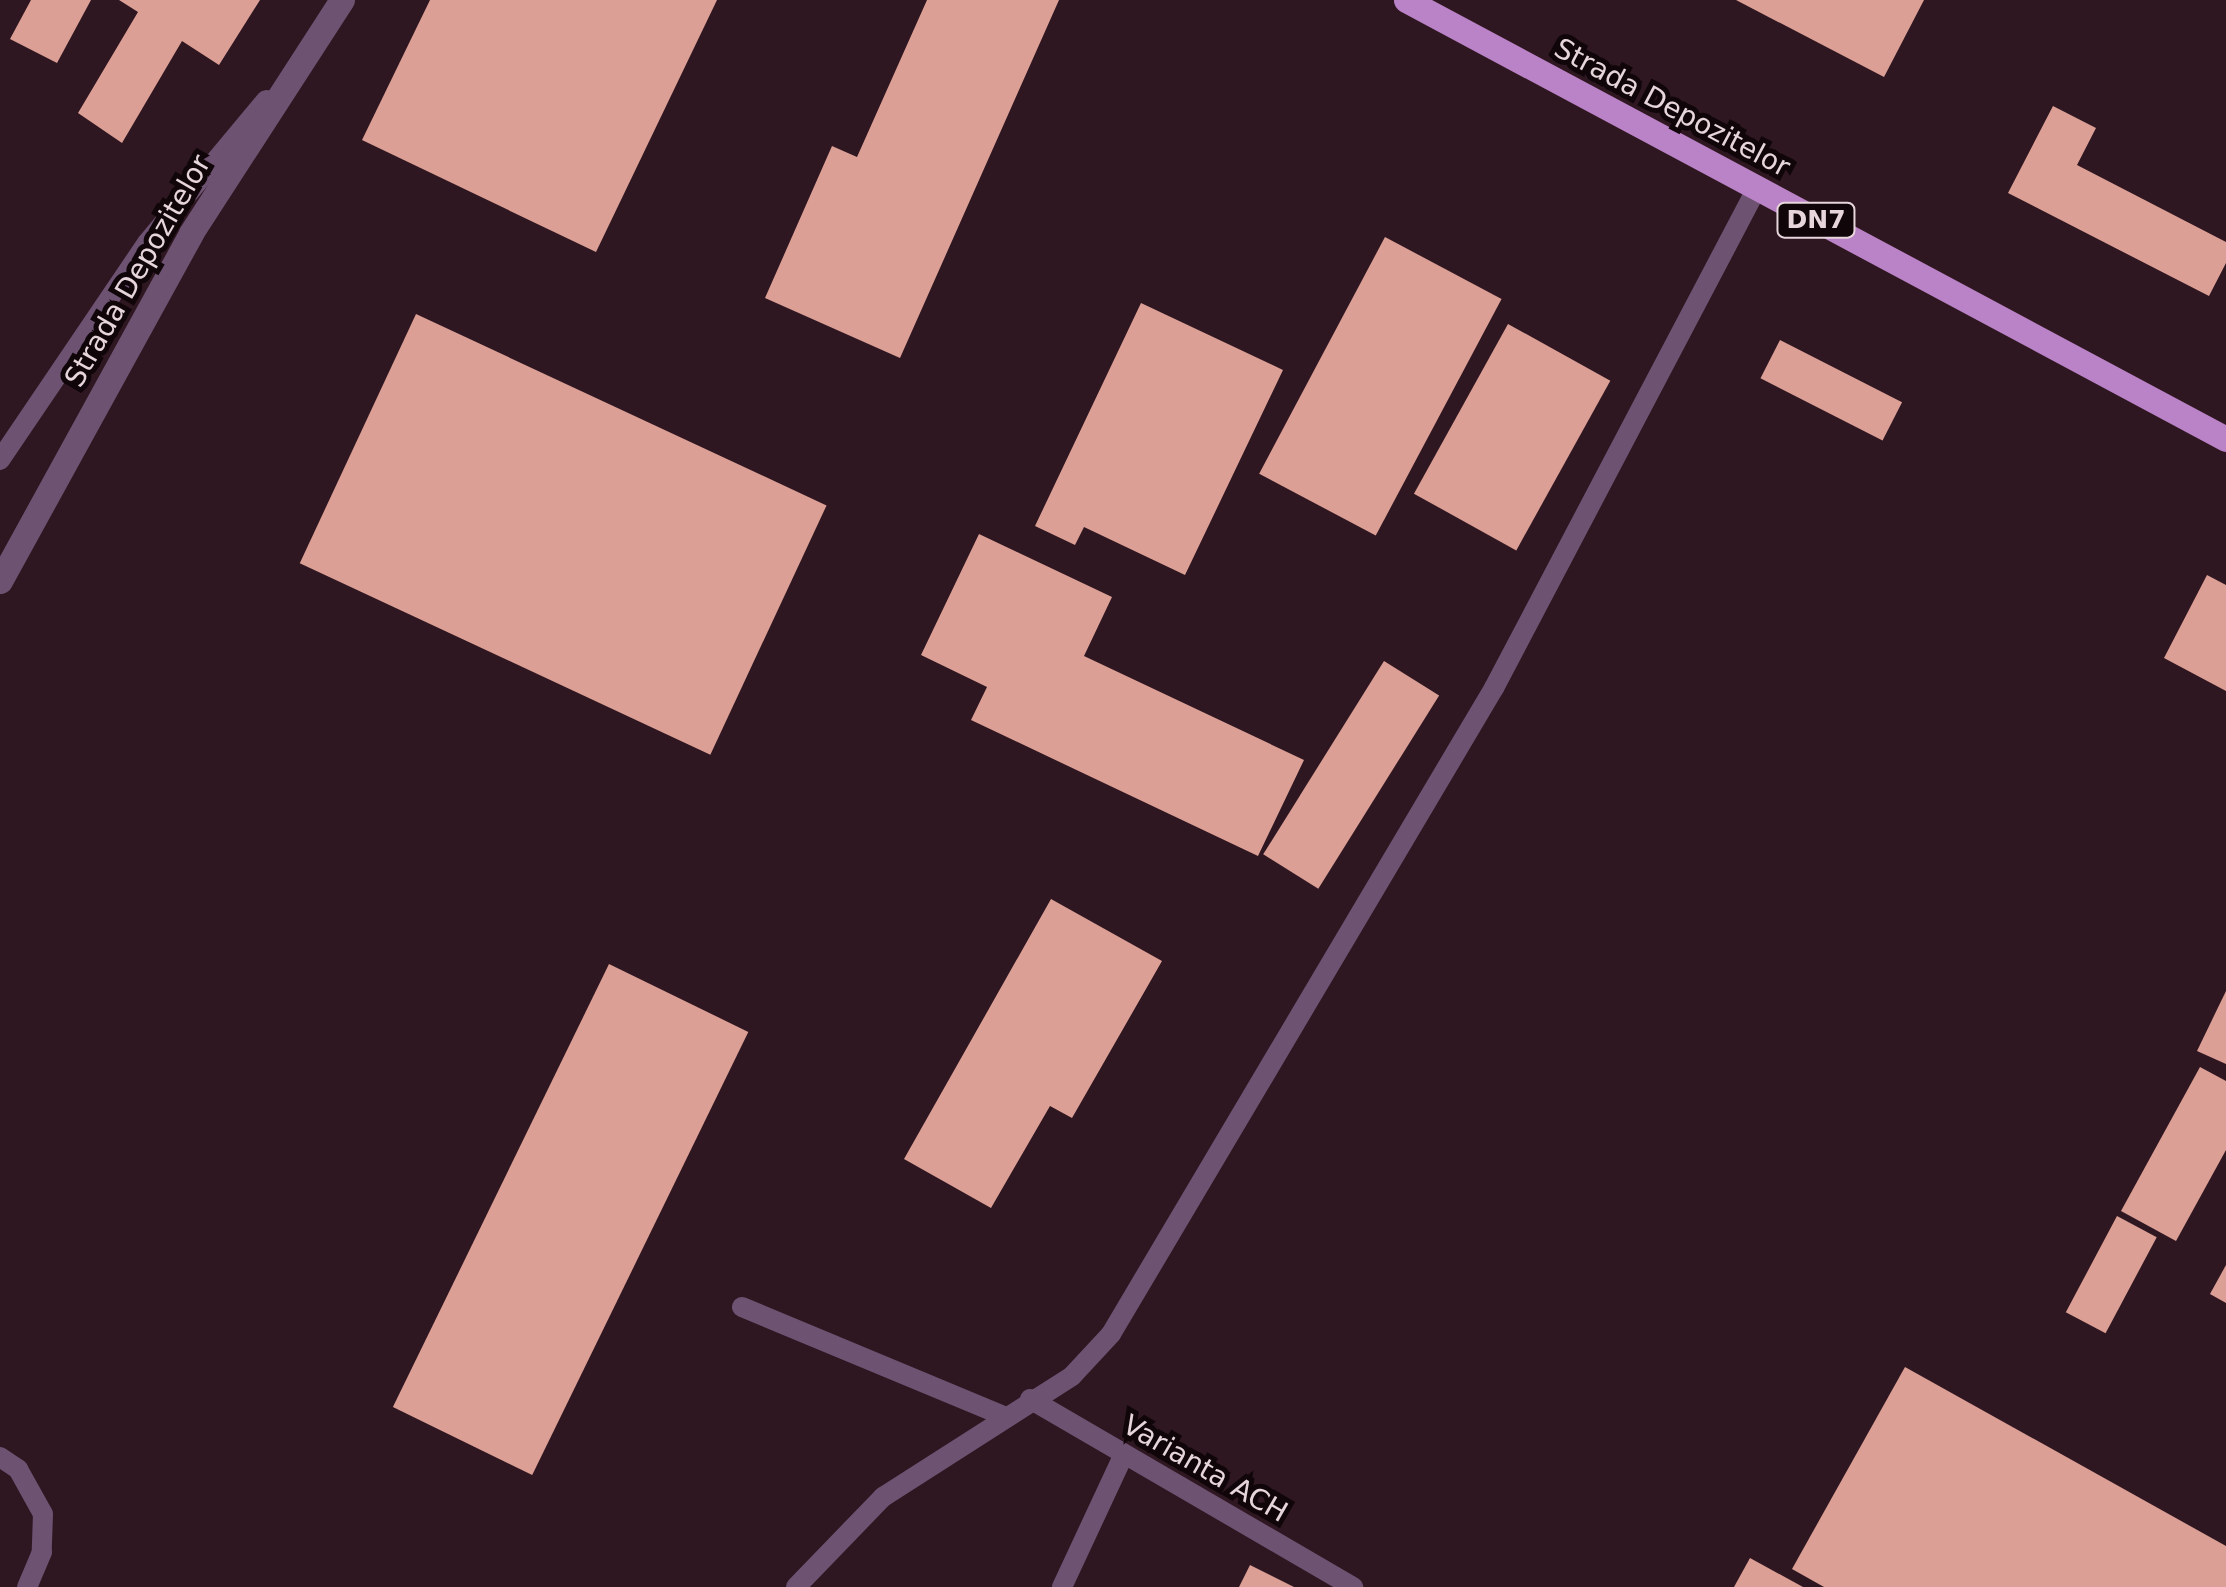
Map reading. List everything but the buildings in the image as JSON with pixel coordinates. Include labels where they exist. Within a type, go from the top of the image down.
[{"type":"main road","name":"Strada Depozitelor","points":[[1406,0],[2226,440]]},
{"type":"street","name":"Strada Depozitelor","points":[[0,580],[191,233],[292,68],[342,0]]},
{"type":"lane","points":[[0,460],[147,243],[292,68]]},
{"type":"lane","points":[[796,1587],[883,1497],[1002,1416],[1072,1376],[1111,1334],[1494,688],[1757,188]]},
{"type":"lane","points":[[742,1307],[1002,1416]]},
{"type":"lane","name":"Varianta ACH","points":[[1030,1399],[1354,1587]]},
{"type":"lane","points":[[1062,1587],[1124,1454]]},
{"type":"lane","points":[[0,1457],[18,1468],[44,1514],[42,1552],[27,1587]]}]
